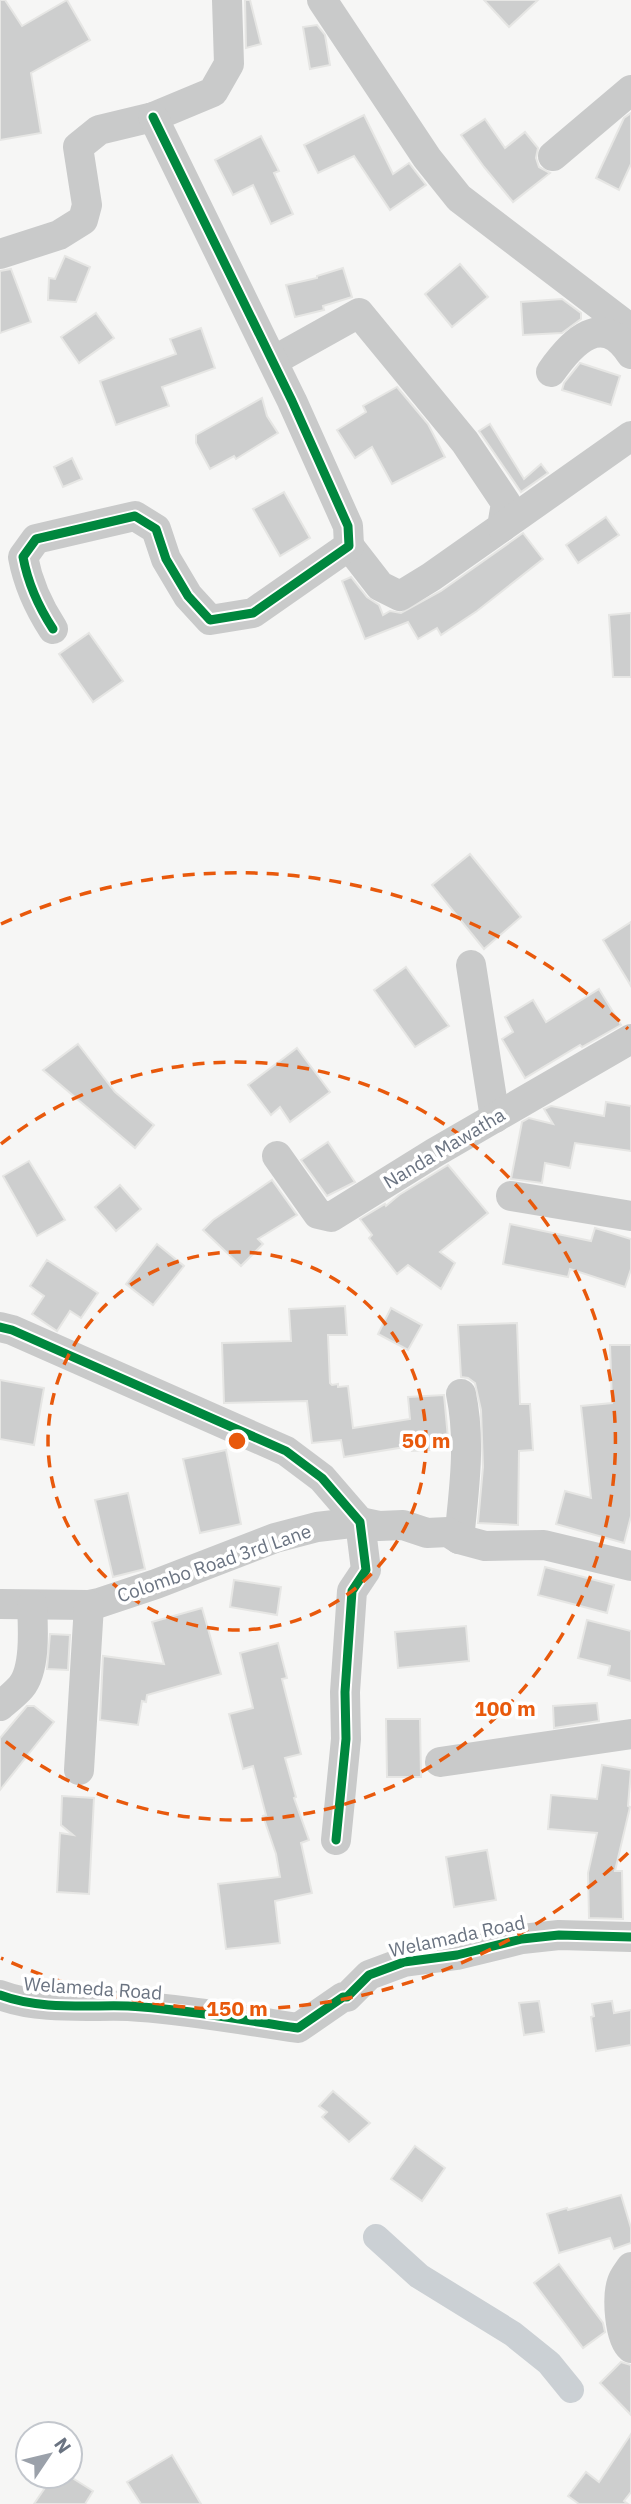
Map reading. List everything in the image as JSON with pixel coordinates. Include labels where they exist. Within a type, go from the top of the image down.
[{"type":"street","points":[[0,254],[59,234],[83,220],[87,205],[78,147],[99,130],[153,117],[213,92],[229,64],[227,0]]},
{"type":"street","points":[[322,0],[428,158],[459,198],[631,329]]},
{"type":"street","points":[[553,156],[631,90]]},
{"type":"street","points":[[153,117],[273,361],[348,526],[349,546],[380,586],[400,596],[631,436]]},
{"type":"street","points":[[273,361],[359,313],[479,462],[506,503],[502,527]]},
{"type":"street","points":[[551,372],[566,350],[585,334],[610,334],[626,346],[631,354]]},
{"type":"street","points":[[53,629],[38,606],[24,568],[23,557],[36,539],[135,516],[156,529],[166,559],[177,578],[188,596],[210,620],[253,613],[349,546]]},
{"type":"street","points":[[471,965],[495,1118]]},
{"type":"street","name":"Nanda Mawatha","points":[[277,1156],[318,1214],[331,1217],[631,1039]]},
{"type":"street","points":[[511,1196],[631,1216]]},
{"type":"street","points":[[0,1327],[286,1451],[322,1478],[360,1522],[366,1570],[352,1591],[345,1692],[346,1740],[336,1840]]},
{"type":"street","points":[[459,1539],[466,1458],[466,1415],[461,1394]]},
{"type":"street","name":"Colombo Road 3rd Lane","points":[[0,1604],[89,1605],[156,1584],[275,1538],[317,1527],[360,1522],[379,1526],[403,1525],[427,1533],[448,1532],[459,1539],[485,1546],[544,1545],[631,1566]]},
{"type":"street","points":[[0,1706],[23,1685],[33,1642],[32,1605]]},
{"type":"street","points":[[79,1770],[89,1605]]},
{"type":"street","points":[[440,1762],[631,1734]]},
{"type":"street","name":"Welamada Road","points":[[184,2012],[298,2028],[343,1997],[347,1997],[369,1975],[404,1962],[457,1955],[522,1939],[559,1935],[631,1937]]},
{"type":"street","name":"Welameda Road","points":[[0,1995],[13,2000],[70,2006],[129,2006],[184,2012]]},
{"type":"street","points":[[631,2267],[620,2290],[620,2327],[631,2348]]},
{"type":"building","points":[[0,0],[5,0],[22,26],[67,0],[90,40],[31,73],[41,133],[0,140]]},
{"type":"building","points":[[245,0],[250,0],[261,44],[246,48]]},
{"type":"building","points":[[484,0],[538,0],[509,27]]},
{"type":"building","points":[[317,25],[325,35],[330,65],[310,69],[303,27]]},
{"type":"building","points":[[631,113],[631,164],[619,190],[596,178],[624,118]]},
{"type":"building","points":[[364,115],[393,174],[409,163],[426,185],[390,210],[354,156],[318,173],[304,145]]},
{"type":"building","points":[[485,119],[505,148],[525,132],[538,148],[536,158],[539,167],[550,173],[513,202],[461,135]]},
{"type":"building","points":[[261,136],[279,171],[274,173],[293,214],[271,224],[253,185],[233,195],[215,160]]},
{"type":"building","points":[[65,256],[90,267],[76,302],[48,300],[49,278],[55,279]]},
{"type":"building","points":[[460,264],[488,297],[452,327],[425,294]]},
{"type":"building","points":[[343,268],[352,297],[323,306],[324,310],[295,317],[286,285],[317,278]]},
{"type":"building","points":[[11,269],[31,322],[0,333],[0,271]]},
{"type":"building","points":[[562,299],[581,313],[581,319],[562,333],[523,335],[521,302]]},
{"type":"building","points":[[96,313],[114,338],[79,363],[61,337]]},
{"type":"building","points":[[201,328],[215,368],[162,387],[169,406],[116,425],[100,381],[176,354],[170,339]]},
{"type":"building","points":[[580,363],[620,376],[611,405],[562,390],[564,383]]},
{"type":"building","points":[[397,387],[428,424],[445,457],[392,484],[372,447],[355,458],[337,430],[366,412],[363,406]]},
{"type":"building","points":[[262,398],[267,416],[278,433],[236,459],[234,456],[210,469],[196,443],[196,435]]},
{"type":"building","points":[[490,424],[524,479],[541,464],[548,473],[521,492],[479,431]]},
{"type":"building","points":[[72,458],[82,479],[63,487],[54,467]]},
{"type":"building","points":[[284,492],[310,538],[280,556],[253,509]]},
{"type":"building","points":[[606,517],[619,535],[578,563],[566,545]]},
{"type":"building","points":[[523,533],[543,559],[477,611],[441,635],[437,628],[418,639],[408,622],[365,639],[342,581],[351,577],[367,597],[379,605],[383,615],[390,611],[401,613],[441,591]]},
{"type":"building","points":[[631,613],[631,677],[613,677],[609,615]]},
{"type":"building","points":[[89,633],[123,681],[93,702],[59,654]]},
{"type":"building","points":[[470,854],[521,917],[484,949],[432,885]]},
{"type":"building","points":[[631,922],[631,986],[603,940]]},
{"type":"building","points":[[406,967],[449,1026],[415,1047],[374,990]]},
{"type":"building","points":[[599,989],[621,1025],[582,1047],[580,1045],[525,1078],[502,1039],[513,1032],[505,1017],[533,1000],[546,1022]]},
{"type":"building","points":[[78,1044],[115,1092],[154,1125],[135,1148],[43,1070]]},
{"type":"building","points":[[297,1048],[330,1092],[290,1122],[280,1107],[271,1115],[248,1085]]},
{"type":"building","points":[[606,1102],[631,1106],[631,1151],[575,1143],[570,1168],[545,1163],[542,1183],[511,1179],[522,1122],[529,1118],[553,1124],[544,1109],[551,1106],[604,1116]]},
{"type":"building","points":[[328,1142],[355,1182],[327,1196],[301,1160]]},
{"type":"building","points":[[29,1161],[65,1220],[37,1236],[3,1176]]},
{"type":"building","points":[[448,1165],[488,1213],[440,1252],[455,1263],[441,1289],[408,1265],[397,1274],[369,1238],[372,1235],[360,1219],[385,1204],[386,1206]]},
{"type":"building","points":[[272,1180],[297,1215],[258,1239],[263,1244],[241,1266],[203,1230],[213,1220]]},
{"type":"building","points":[[120,1185],[141,1209],[116,1231],[95,1207]]},
{"type":"building","points":[[510,1224],[591,1241],[595,1228],[631,1239],[631,1269],[625,1287],[570,1269],[568,1277],[503,1264]]},
{"type":"building","points":[[157,1244],[184,1266],[153,1305],[126,1284]]},
{"type":"building","points":[[47,1260],[98,1293],[81,1318],[70,1311],[57,1331],[32,1314],[44,1296],[30,1286]]},
{"type":"building","points":[[345,1306],[347,1335],[328,1335],[330,1383],[338,1384],[338,1387],[348,1386],[353,1428],[410,1419],[408,1397],[444,1395],[449,1449],[412,1451],[411,1446],[344,1457],[341,1440],[312,1443],[307,1401],[224,1403],[222,1343],[291,1341],[289,1309]]},
{"type":"building","points":[[391,1308],[422,1325],[408,1350],[378,1334]]},
{"type":"building","points":[[517,1323],[520,1404],[530,1404],[533,1450],[519,1451],[518,1525],[478,1523],[483,1467],[481,1410],[475,1383],[461,1377],[458,1325]]},
{"type":"building","points":[[610,1345],[631,1345],[631,1516],[624,1543],[556,1524],[565,1491],[591,1498],[581,1406],[612,1403]]},
{"type":"building","points":[[0,1380],[44,1388],[34,1445],[0,1439]]},
{"type":"building","points":[[226,1450],[241,1524],[200,1533],[183,1459]]},
{"type":"building","points":[[128,1493],[145,1569],[113,1577],[95,1500]]},
{"type":"building","points":[[545,1567],[614,1585],[607,1613],[538,1595]]},
{"type":"building","points":[[234,1580],[281,1587],[277,1615],[230,1607]]},
{"type":"building","points":[[202,1608],[221,1674],[147,1695],[146,1702],[142,1701],[138,1725],[100,1720],[103,1656],[164,1664],[152,1622]]},
{"type":"building","points":[[587,1620],[631,1631],[631,1681],[608,1675],[610,1666],[578,1658]]},
{"type":"building","points":[[466,1626],[469,1661],[398,1668],[395,1632]]},
{"type":"building","points":[[50,1634],[70,1635],[68,1670],[47,1669]]},
{"type":"building","points":[[278,1643],[287,1678],[282,1679],[301,1754],[285,1758],[296,1797],[294,1798],[309,1840],[301,1843],[312,1893],[275,1901],[280,1943],[226,1949],[218,1884],[280,1877],[276,1854],[263,1816],[266,1815],[253,1766],[243,1769],[229,1714],[253,1708],[240,1653]]},
{"type":"building","points":[[597,1703],[599,1721],[554,1728],[553,1706]]},
{"type":"building","points":[[27,1706],[34,1706],[54,1722],[0,1790],[0,1738]]},
{"type":"building","points":[[386,1719],[420,1719],[421,1777],[387,1777]]},
{"type":"building","points":[[602,1765],[631,1770],[630,1807],[615,1871],[622,1871],[623,1919],[589,1918],[588,1873],[597,1833],[548,1829],[551,1795],[597,1799]]},
{"type":"building","points":[[62,1796],[94,1798],[89,1894],[57,1892],[60,1833],[73,1835],[61,1825]]},
{"type":"building","points":[[487,1850],[496,1900],[454,1907],[446,1857]]},
{"type":"building","points":[[539,2001],[544,2032],[524,2035],[519,2003]]},
{"type":"building","points":[[612,2001],[614,2013],[631,2010],[631,2045],[596,2051],[592,2004]]},
{"type":"building","points":[[333,2091],[370,2123],[349,2142],[322,2117],[327,2112],[319,2106]]},
{"type":"building","points":[[415,2146],[445,2168],[422,2201],[391,2179]]},
{"type":"building","points":[[621,2195],[631,2228],[631,2243],[614,2249],[610,2238],[559,2253],[547,2214]]},
{"type":"building","points":[[559,2264],[603,2323],[605,2332],[583,2348],[534,2283]]},
{"type":"building","points":[[621,2362],[631,2365],[631,2415],[600,2383]]},
{"type":"building","points":[[631,2434],[631,2492],[624,2501],[628,2504],[579,2504],[568,2496],[586,2472],[599,2482]]},
{"type":"building","points":[[172,2455],[201,2504],[141,2504],[127,2482]]},
{"type":"building","points":[[84,2485],[93,2491],[85,2504],[34,2504],[44,2490],[84,2490]]},
{"type":"waterway","points":[[376,2237],[419,2276],[513,2334],[549,2363],[571,2390]]},
{"type":"cycle path","points":[[53,629],[34,594],[23,557],[36,539],[135,516],[156,529],[166,559],[188,596],[210,620],[253,613],[349,546],[348,526],[292,401],[153,117]]},
{"type":"cycle path","points":[[0,1327],[286,1451],[322,1478],[360,1522],[366,1570],[352,1591],[345,1692],[346,1739],[336,1840]]},
{"type":"cycle path","points":[[0,1995],[47,2005],[149,2007],[298,2028],[343,1997],[347,1997],[369,1975],[404,1962],[457,1955],[522,1939],[559,1935],[631,1937]]}]
